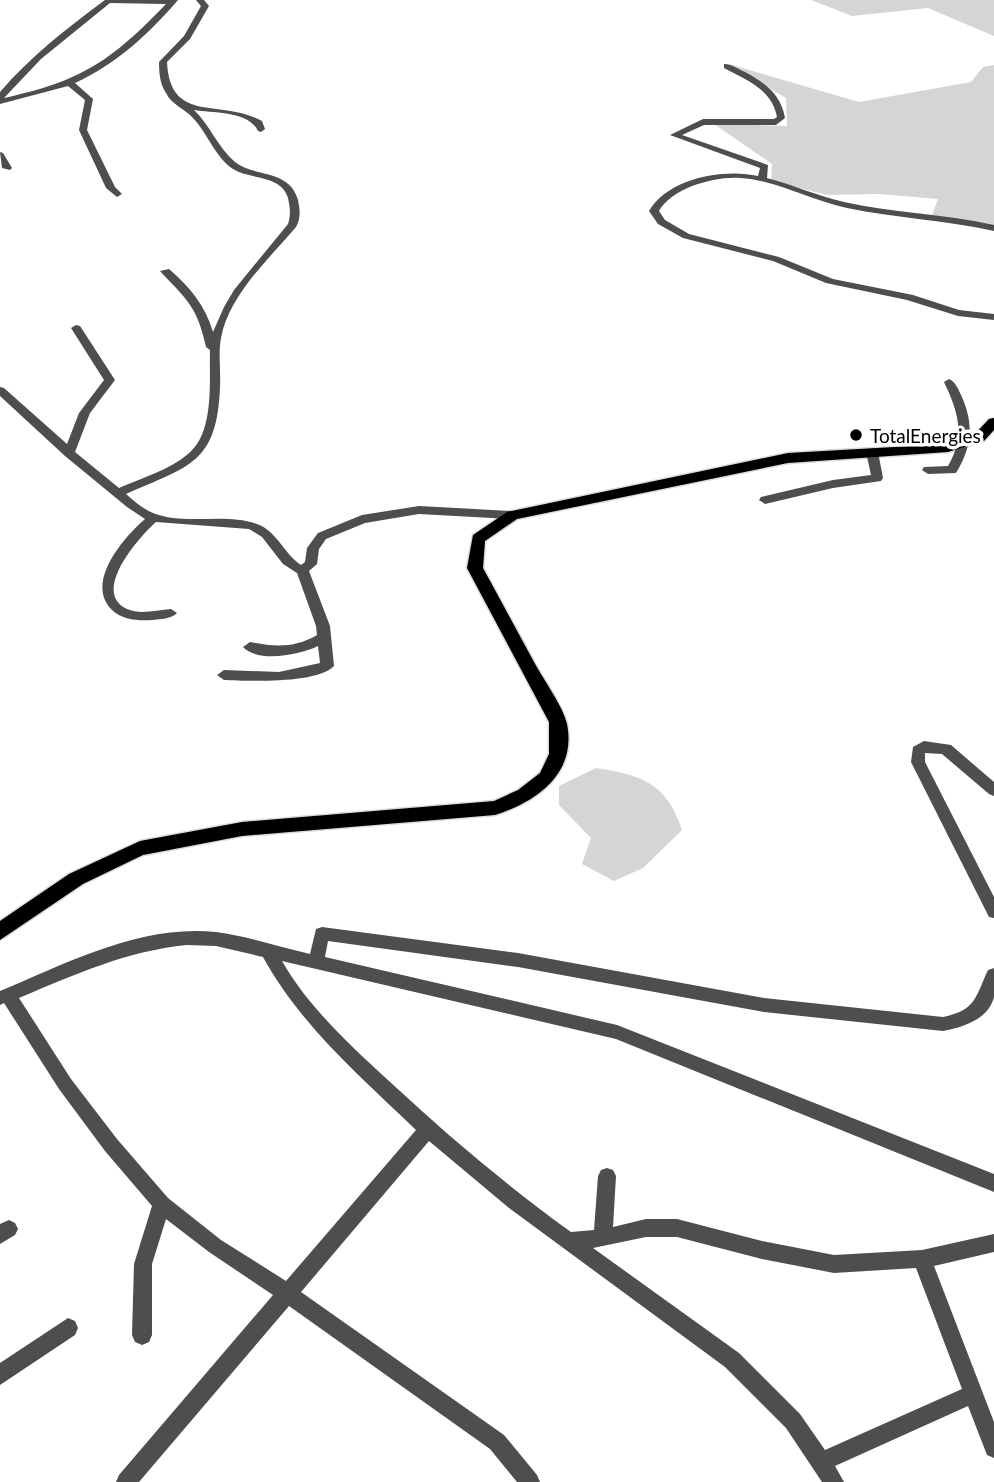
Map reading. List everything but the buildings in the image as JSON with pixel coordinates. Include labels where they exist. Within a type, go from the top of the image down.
[{"type":"main road","points":[[0,932],[76,879],[140,848],[242,829],[495,808],[518,800],[535,789],[553,771],[556,763],[561,742],[558,722],[475,568],[478,539],[512,515],[788,458],[931,450],[967,444],[979,438],[994,422]]},
{"type":"street","points":[[0,104],[35,57],[80,19],[109,0],[173,1]]},
{"type":"street","points":[[118,493],[192,457],[203,446],[213,402],[218,332],[234,299],[272,247],[293,225],[295,218],[293,196],[286,185],[274,177],[236,167],[196,116],[170,92],[163,73],[163,62],[197,25],[205,6],[200,0]]},
{"type":"street","points":[[0,104],[70,83],[126,46],[173,1]]},
{"type":"street","points":[[727,66],[774,95],[780,106],[781,118],[776,122],[703,122],[674,135],[765,167],[762,180]]},
{"type":"street","points":[[70,83],[89,99],[83,130],[111,188],[117,194]]},
{"type":"street","points":[[181,105],[245,115],[260,123],[261,129]]},
{"type":"street","points":[[0,155],[7,168]]},
{"type":"street","points":[[994,228],[848,206],[739,175],[714,177],[674,193],[656,205],[654,211],[661,222],[687,236],[776,259],[830,281],[909,297],[958,313],[994,317]]},
{"type":"street","points":[[164,271],[192,295],[201,308],[214,362]]},
{"type":"street","points":[[69,453],[85,412],[110,380],[76,328]]},
{"type":"street","points":[[928,470],[952,470],[967,444],[965,416],[949,382]]},
{"type":"street","points":[[0,390],[69,453],[153,518],[251,526],[264,531],[293,567],[302,570],[317,602],[327,666],[279,677],[225,675]]},
{"type":"street","points":[[765,500],[833,484],[880,483],[872,452]]},
{"type":"street","points":[[302,570],[311,564],[313,548],[322,536],[362,519],[419,510],[512,515]]},
{"type":"street","points":[[153,518],[135,531],[124,547],[107,582],[107,596],[111,606],[125,615],[152,617],[171,613]]},
{"type":"street","points":[[250,647],[274,653],[298,651],[324,637]]},
{"type":"street","points":[[994,790],[946,749],[925,746],[918,751],[918,762],[934,797],[994,912]]},
{"type":"street","points":[[316,962],[322,934],[518,960],[764,1005],[943,1024],[967,1020],[984,1004],[994,975]]},
{"type":"street","points":[[530,1482],[497,1441],[215,1246],[162,1204],[111,1145],[4,997],[115,951],[188,937],[216,939],[617,1032],[994,1183]]},
{"type":"street","points":[[269,952],[284,979],[333,1040],[428,1129],[515,1202],[732,1360],[793,1421],[834,1482]]},
{"type":"street","points":[[126,1482],[428,1129]]},
{"type":"street","points":[[603,1238],[607,1176]]},
{"type":"street","points":[[142,1335],[144,1264],[162,1204]]},
{"type":"street","points":[[570,1241],[603,1238],[658,1226],[834,1264],[922,1259],[994,1243]]},
{"type":"street","points":[[922,1259],[994,1448]]},
{"type":"street","points":[[0,1375],[68,1328]]},
{"type":"street","points":[[822,1462],[972,1394]]},
{"type":"shaded area","points":[[811,0],[994,0],[994,36],[928,8],[852,16]]},
{"type":"shaded area","points":[[729,64],[859,102],[971,82],[983,67],[994,65],[994,226],[932,215],[938,199],[879,194],[827,195],[771,181],[772,164],[714,124],[787,126],[786,98]]},
{"type":"shaded area","points":[[596,768],[626,774],[650,784],[669,801],[682,830],[643,868],[614,881],[582,864],[591,838],[559,805],[559,786]]},
{"type":"place","name":"TotalEnergies","points":[[856,435]]}]
